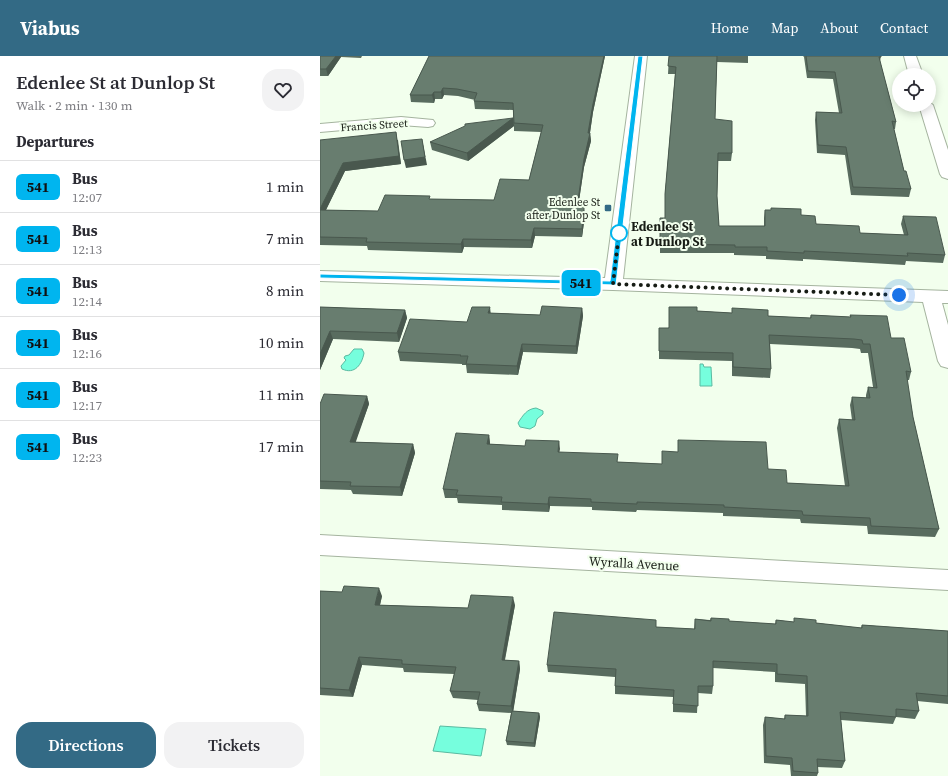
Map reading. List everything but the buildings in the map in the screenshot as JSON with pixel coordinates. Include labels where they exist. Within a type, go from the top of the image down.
[{"type":"street","points":[[613,284],[641,56]]},
{"type":"street","points":[[910,56],[914,68]]},
{"type":"street","points":[[928,112],[948,174]]},
{"type":"street","name":"Francis Street","points":[[320,128],[401,121],[428,123]]},
{"type":"street","points":[[320,276],[613,284],[939,297],[948,361]]},
{"type":"street","name":"Wyralla Avenue","points":[[320,545],[948,580]]},
{"type":"shaded area","points":[[354,349],[362,349],[364,353],[362,361],[351,371],[342,369],[341,366],[346,360],[344,358],[345,356],[349,355]]},
{"type":"shaded area","points":[[700,364],[703,364],[704,367],[711,367],[712,386],[700,386]]},
{"type":"shaded area","points":[[536,408],[543,411],[543,414],[537,419],[535,426],[530,429],[520,427],[518,423],[524,415],[528,411]]},
{"type":"shaded area","points":[[440,726],[486,729],[481,756],[433,751]]},
{"type":"bus line","name":"541","points":[[320,276],[613,284],[641,56]]},
{"type":"place","name":"Edenlee St after Dunlop St","points":[[608,208]]},
{"type":"place","name":"Edenlee St at Dunlop St","points":[[619,233]]},
{"type":"route","points":[[619,233],[613,284],[899,295]]}]
